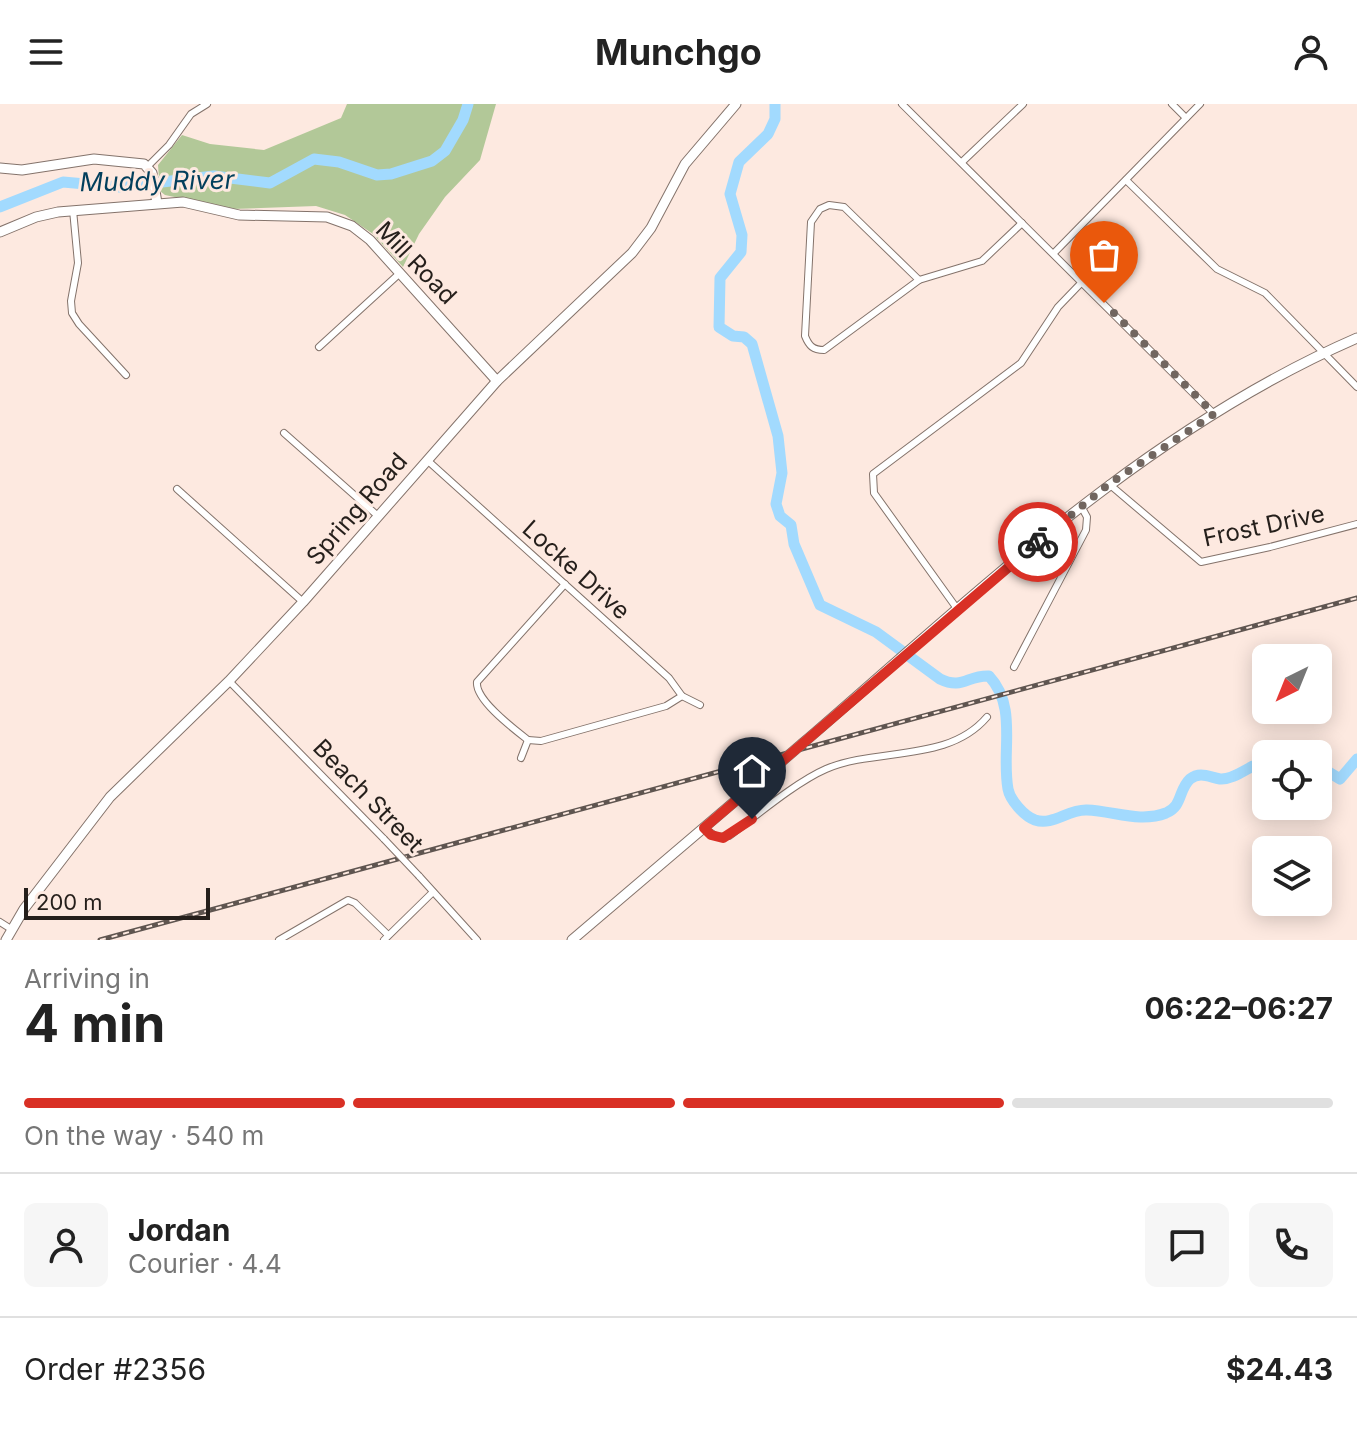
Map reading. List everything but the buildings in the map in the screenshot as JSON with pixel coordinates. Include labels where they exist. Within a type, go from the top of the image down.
[{"type":"street","points":[[148,166],[169,145],[191,114],[207,104]]},
{"type":"street","name":"Spring Road","points":[[6,940],[11,929],[110,797],[229,681],[303,602],[497,381],[632,253],[651,228],[685,164],[736,104]]},
{"type":"street","points":[[902,104],[1214,414]]},
{"type":"street","points":[[962,162],[1023,104]]},
{"type":"street","points":[[1172,104],[1186,118]]},
{"type":"street","points":[[1054,253],[1200,104]]},
{"type":"street","points":[[0,168],[22,170],[94,159],[148,166]]},
{"type":"street","points":[[148,166],[154,178],[157,203]]},
{"type":"street","points":[[1126,180],[1217,269],[1265,293],[1357,387]]},
{"type":"street","name":"Mill Road","points":[[0,232],[36,217],[73,210],[157,203],[183,202],[239,215],[327,217],[352,226],[363,234],[497,381]]},
{"type":"street","points":[[919,280],[844,207],[829,205],[820,209],[811,222],[805,329],[807,343],[813,349],[824,350],[919,280],[982,261],[1022,223]]},
{"type":"street","points":[[73,210],[78,263],[71,301],[72,313],[126,375]]},
{"type":"street","points":[[319,347],[400,273]]},
{"type":"street","points":[[958,610],[874,493],[873,474],[1021,363],[1058,307],[1083,281]]},
{"type":"street","points":[[579,938],[922,640],[1109,484],[1214,414],[1322,353],[1357,338]]},
{"type":"street","points":[[284,433],[378,516]]},
{"type":"street","name":"Locke Drive","points":[[427,460],[669,678],[682,696],[700,705]]},
{"type":"street","name":"Frost Drive","points":[[1109,484],[1201,562],[1357,524]]},
{"type":"street","points":[[177,489],[303,602]]},
{"type":"street","points":[[1014,667],[1086,530],[1087,517],[1081,506]]},
{"type":"street","points":[[565,584],[477,682],[477,693],[484,702],[528,740],[541,741],[666,706],[682,696]]},
{"type":"street","name":"Beach Street","points":[[229,681],[384,839],[477,940]]},
{"type":"street","points":[[704,828],[717,837],[729,836],[828,768],[949,744],[967,736],[987,717]]},
{"type":"street","points":[[521,758],[528,740]]},
{"type":"street","points":[[279,940],[348,900],[355,903],[386,938],[433,892]]},
{"type":"street","points":[[0,922],[11,929]]},
{"type":"green space","points":[[347,104],[496,104],[480,160],[445,197],[419,234],[403,267],[373,234],[345,215],[316,206],[232,209],[165,195],[160,191],[158,165],[182,135],[210,144],[264,150],[341,118]]},
{"type":"waterway","name":"Muddy River","points":[[0,207],[63,182],[119,187],[214,176],[270,183],[314,159],[339,162],[377,175],[391,174],[432,161],[445,151],[463,120],[468,104]]},
{"type":"waterway","name":"Muddy River","points":[[775,104],[775,119],[768,134],[739,162],[730,194],[742,235],[741,252],[720,278],[719,327],[733,336],[744,337],[752,344],[778,436],[782,473],[776,504],[780,516],[791,525],[794,544],[820,605],[876,632],[940,679],[960,683],[989,676],[998,688],[1006,715],[1009,793],[1022,811],[1035,820],[1048,821],[1080,810],[1137,817],[1156,816],[1175,806],[1190,779],[1201,775],[1224,779],[1252,767]]},
{"type":"waterway","name":"Muddy River","points":[[1332,774],[1340,779],[1357,759]]},
{"type":"railway","points":[[100,940],[1357,598]]},
{"type":"way so far","points":[[1038,542],[1109,484],[1214,414],[1104,303]]},
{"type":"route","points":[[752,819],[723,838],[711,835],[704,828],[1038,542]]}]
